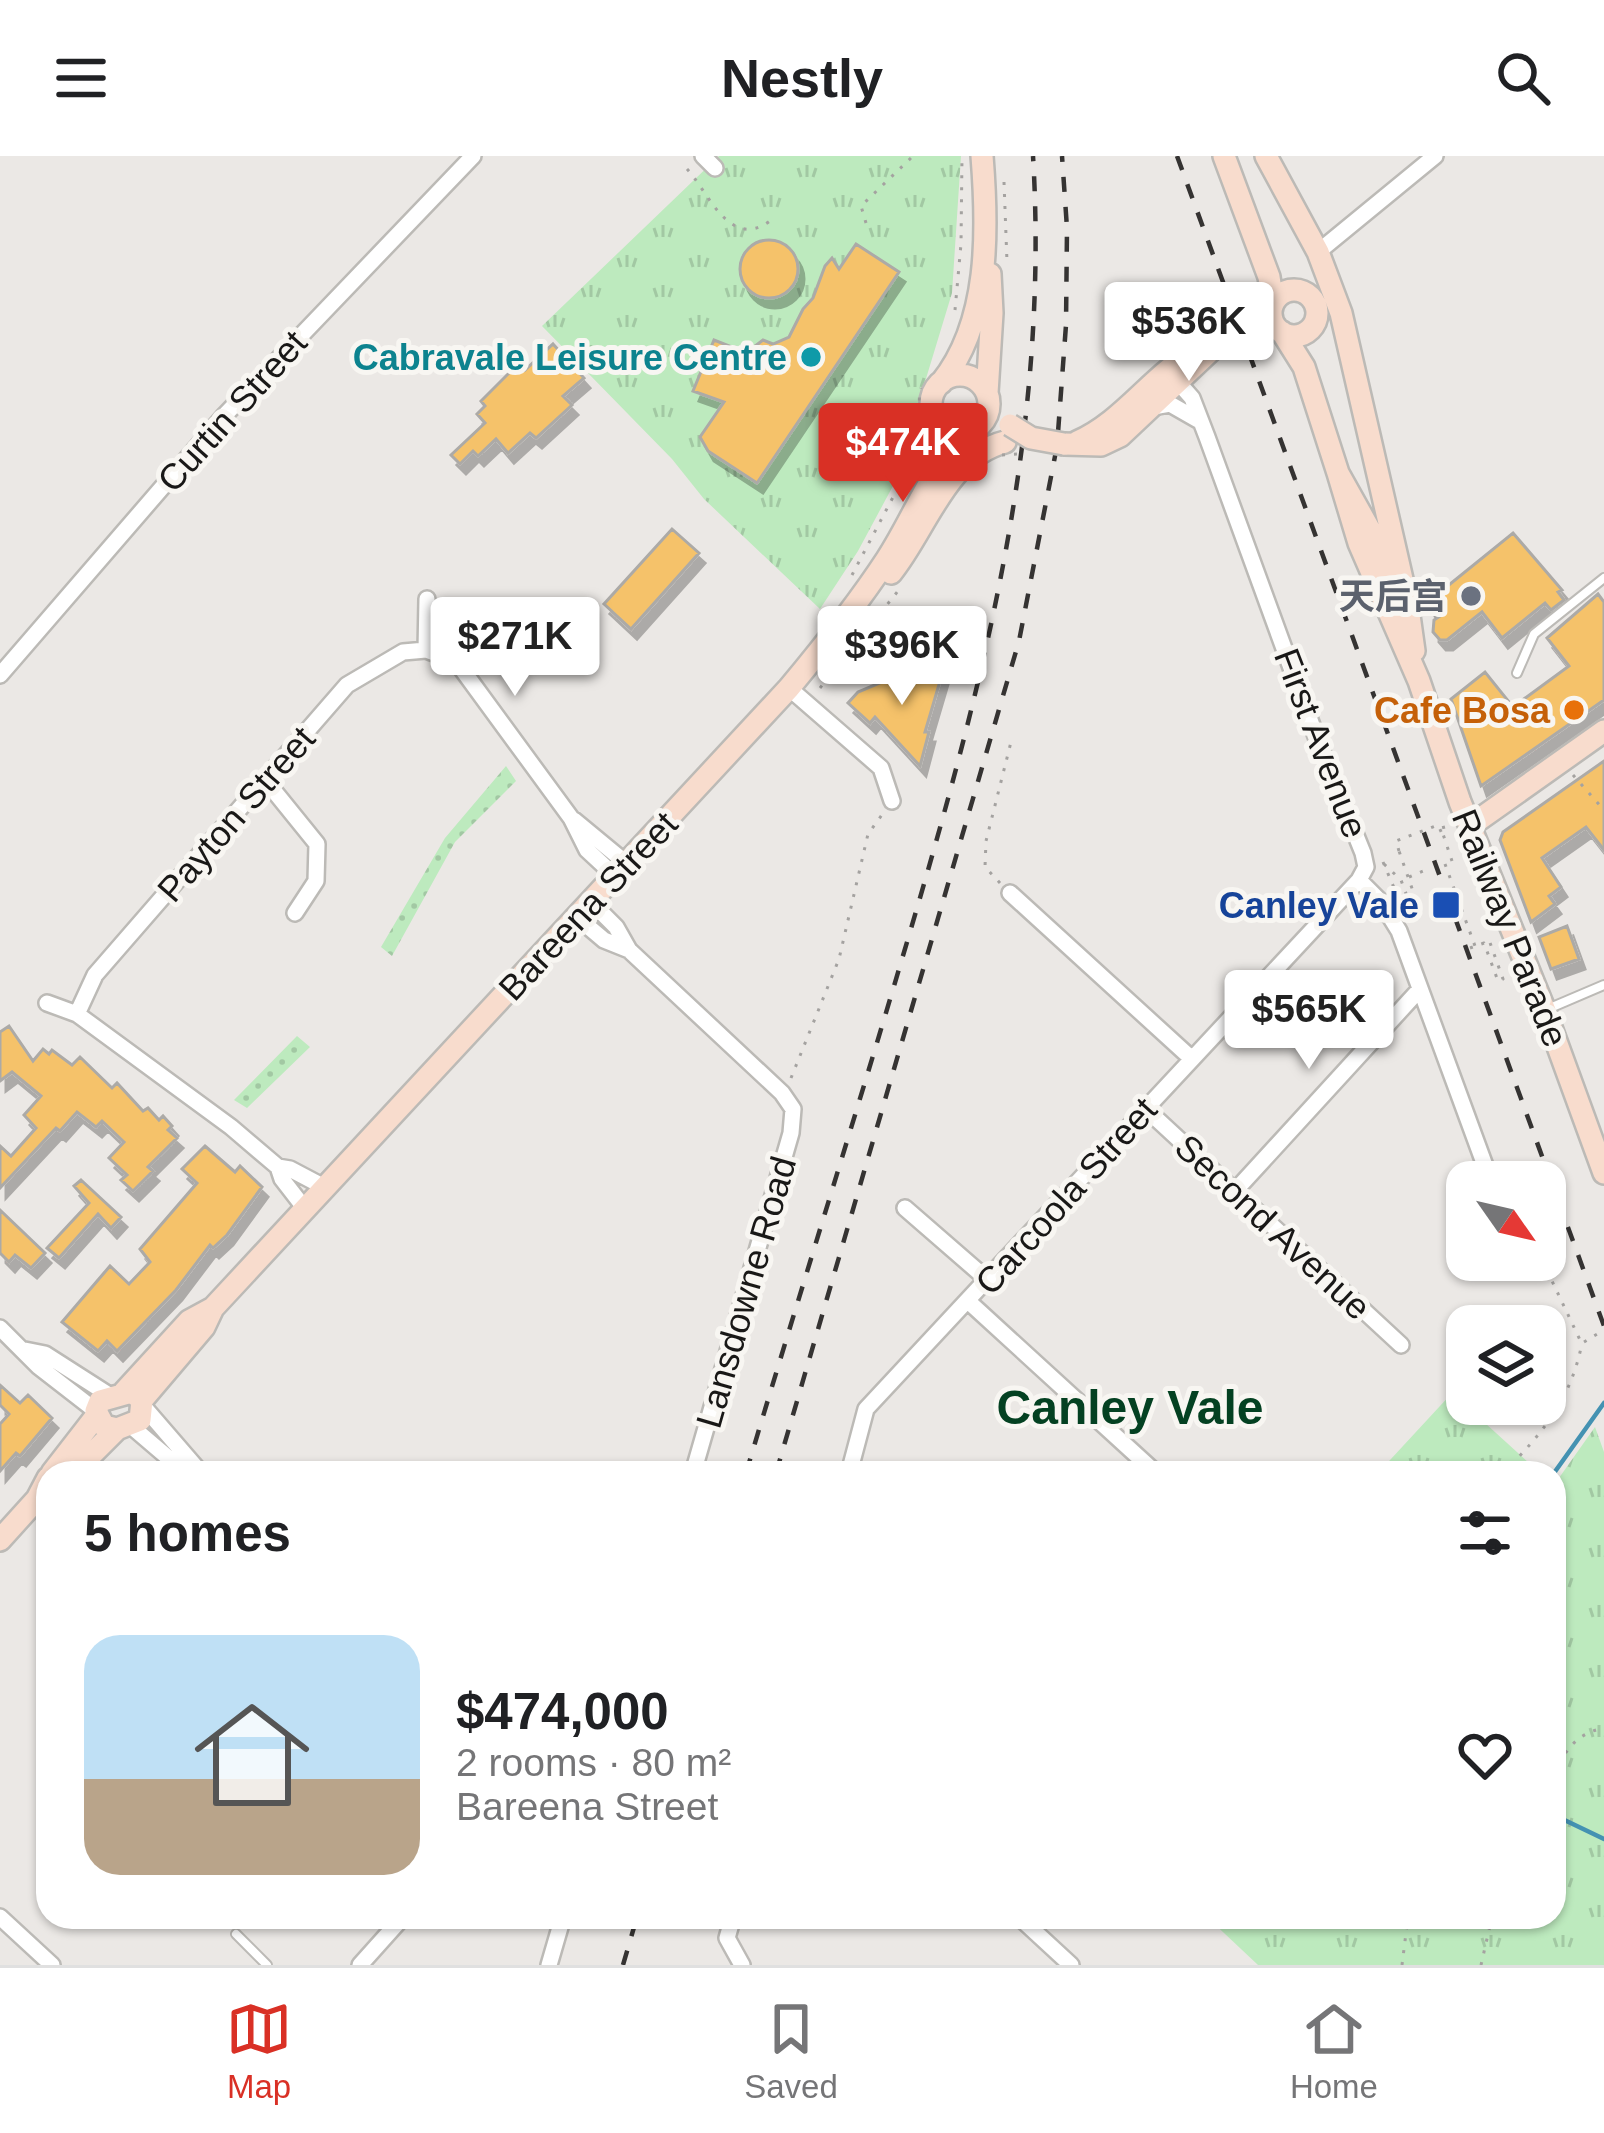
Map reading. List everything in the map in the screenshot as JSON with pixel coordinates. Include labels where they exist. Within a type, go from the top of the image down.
[{"type":"main road","points":[[971,431],[986,417],[992,313],[982,156]]},
{"type":"main road","points":[[1224,156],[1271,283],[1273,321],[1302,361],[1338,473],[1407,601]]},
{"type":"main road","name":"Railway Parade","points":[[1266,156],[1318,252],[1340,314],[1407,601],[1415,670]]},
{"type":"main road","points":[[985,225],[982,272],[967,339],[959,358],[933,380],[933,413],[944,428],[1064,444],[1093,434],[1144,404],[1168,382],[1178,382],[1286,291],[1307,293]]},
{"type":"main road","points":[[1252,231],[1276,270],[1307,293],[1317,307],[1309,385]]},
{"type":"main road","points":[[1144,404],[1177,362],[1198,350],[1234,333],[1302,334],[1317,318]]},
{"type":"main road","points":[[933,380],[969,377],[1018,436]]},
{"type":"main road","name":"Bareena Street","points":[[929,479],[937,438],[933,413]]},
{"type":"main road","name":"Bareena Street","points":[[82,1461],[189,1321],[213,1308],[326,1189],[789,688],[890,554],[929,479],[971,431]]},
{"type":"main road","points":[[836,631],[900,562],[960,469],[981,451],[1018,436]]},
{"type":"main road","points":[[1374,458],[1379,572],[1415,670]]},
{"type":"main road","name":"Railway Parade","points":[[1338,473],[1359,543],[1415,670],[1604,1173]]},
{"type":"main road","points":[[1470,826],[1604,730]]},
{"type":"main road","name":"Bareena Street","points":[[66,1461],[120,1409]]},
{"type":"main road","name":"Bareena Street","points":[[0,1540],[36,1504]]},
{"type":"street","name":"Curtin Street","points":[[0,675],[223,417],[473,156]]},
{"type":"street","points":[[1318,252],[1435,156]]},
{"type":"street","points":[[1180,409],[1174,402],[1178,382],[1198,350]]},
{"type":"street","name":"First Avenue","points":[[1178,382],[1192,398],[1363,853],[1366,867],[1359,880],[1394,921],[1483,1161]]},
{"type":"street","points":[[1144,404],[1180,409]]},
{"type":"street","name":"First Avenue","points":[[1180,409],[1203,428]]},
{"type":"street","points":[[427,599],[425,650],[456,661],[571,818],[621,869]]},
{"type":"street","name":"Payton Street","points":[[77,1014],[95,974],[347,685],[403,652],[425,650]]},
{"type":"street","points":[[789,688],[881,768],[892,801]]},
{"type":"street","points":[[266,781],[317,844],[316,881],[295,913]]},
{"type":"street","name":"Carcoola Street","points":[[852,1461],[866,1409],[1359,880]]},
{"type":"street","points":[[1010,893],[1192,1059]]},
{"type":"street","points":[[585,910],[616,927],[629,950],[782,1093]]},
{"type":"street","points":[[1235,1191],[1420,989]]},
{"type":"street","points":[[47,1003],[77,1014],[278,1167],[326,1189]]},
{"type":"street","name":"Lansdowne Road","points":[[697,1461],[791,1133],[793,1109],[782,1093]]},
{"type":"street","name":"Second Avenue","points":[[1146,1108],[1401,1346]]},
{"type":"street","points":[[278,1167],[306,1210]]},
{"type":"street","points":[[905,1208],[988,1281]]},
{"type":"street","points":[[969,1302],[1143,1461]]},
{"type":"street","points":[[0,1328],[38,1366],[120,1409],[187,1461]]},
{"type":"street","points":[[120,1409],[174,1461]]},
{"type":"street","points":[[0,1917],[52,1965]]},
{"type":"street","points":[[359,1965],[393,1929]]},
{"type":"street","points":[[549,1965],[560,1929]]},
{"type":"street","points":[[730,1929],[727,1938],[742,1965]]},
{"type":"street","points":[[1032,1929],[1072,1965]]},
{"type":"lane","points":[[1517,673],[1534,634],[1604,578]]},
{"type":"lane","points":[[1545,1011],[1604,986]]},
{"type":"lane","points":[[236,1934],[267,1965]]},
{"type":"path","points":[[866,224],[861,206],[913,156]]},
{"type":"path","points":[[953,323],[961,244],[962,156]]},
{"type":"path","points":[[687,169],[708,202],[736,227],[751,230],[770,221]]},
{"type":"path","points":[[846,584],[922,444],[919,392],[933,380]]},
{"type":"path","points":[[1431,609],[1437,618]]},
{"type":"path","points":[[820,688],[827,678]]},
{"type":"path","points":[[1010,893],[985,867],[986,841],[1011,742]]},
{"type":"path","points":[[1573,775],[1604,810]]},
{"type":"path","points":[[782,1093],[839,959],[868,835],[892,801]]},
{"type":"path","points":[[1403,908],[1417,903],[1396,841],[1438,825],[1455,861],[1442,865],[1473,947],[1484,944],[1498,981],[1504,979],[1489,940]]},
{"type":"path","points":[[1443,836],[1441,828],[1445,827]]},
{"type":"path","points":[[1383,862],[1402,880],[1408,899],[1415,897]]},
{"type":"path","points":[[1408,877],[1424,872]]},
{"type":"path","points":[[1514,1461],[1558,1412],[1577,1370],[1582,1343],[1552,1281]]},
{"type":"path","points":[[1582,1343],[1604,1330]]},
{"type":"path","points":[[1566,1754],[1581,1736],[1604,1729]]},
{"type":"path","points":[[1402,1965],[1406,1929]]},
{"type":"path","points":[[1481,1965],[1489,1929]]},
{"type":"green space","points":[[719,156],[961,156],[952,293],[894,484],[820,609],[704,499],[672,459],[542,326]]},
{"type":"green space","points":[[506,766],[516,781],[455,842],[392,956],[381,947],[445,838]]},
{"type":"green space","points":[[297,1036],[310,1047],[247,1108],[234,1100]]},
{"type":"green space","points":[[1446,1399],[1446,1425],[1487,1425],[1527,1461],[1389,1461]]},
{"type":"green space","points":[[1595,1427],[1604,1452],[1604,1965],[1258,1965],[1220,1929],[1566,1929],[1566,1468]]},
{"type":"building","points":[[769,240],[789,249],[798,269],[789,289],[769,298],[749,289],[740,269],[749,249]]},
{"type":"building","name":"Cabravale Leisure Centre","points":[[856,244],[899,272],[757,483],[708,451],[700,437],[724,402],[693,391],[714,340],[732,347],[729,350],[737,360],[763,340],[773,344],[789,337],[813,298],[825,266],[832,258],[839,269]]},
{"type":"building","points":[[553,344],[584,378],[563,396],[572,405],[536,438],[530,433],[508,453],[496,439],[478,456],[473,451],[460,464],[451,455],[485,423],[477,414],[485,406],[481,401],[519,363],[525,370]]},
{"type":"building","points":[[672,529],[699,553],[631,629],[604,604]]},
{"type":"building","points":[[1513,533],[1562,590],[1558,592],[1564,600],[1551,610],[1545,603],[1502,638],[1482,612],[1447,640],[1440,640],[1433,632],[1434,620],[1440,616],[1429,601]]},
{"type":"building","points":[[1598,594],[1604,602],[1604,700],[1481,786],[1451,699],[1485,672],[1513,707],[1569,666],[1547,638]]},
{"type":"building","points":[[943,671],[920,766],[875,717],[870,723],[848,703],[858,692],[896,676]]},
{"type":"building","points":[[1604,761],[1604,850],[1586,827],[1542,858],[1561,887],[1549,896],[1555,904],[1531,922],[1500,840],[1503,832]]},
{"type":"building","points":[[1567,926],[1579,959],[1551,969],[1539,937]]},
{"type":"building","points":[[9,1026],[33,1061],[43,1049],[72,1065],[80,1057],[112,1088],[117,1083],[143,1111],[148,1108],[172,1126],[168,1130],[177,1138],[148,1167],[153,1171],[133,1191],[121,1180],[127,1175],[109,1158],[124,1142],[102,1121],[96,1127],[77,1112],[0,1188],[0,1146],[11,1156],[36,1128],[24,1115],[41,1096],[12,1072],[0,1081],[0,1032]]},
{"type":"building","points":[[205,1146],[235,1172],[240,1166],[262,1187],[227,1235],[213,1248],[210,1245],[176,1290],[117,1351],[107,1341],[98,1351],[62,1322],[110,1266],[129,1284],[150,1262],[140,1249],[197,1183],[182,1169]]},
{"type":"building","points":[[81,1180],[121,1217],[111,1228],[98,1214],[59,1258],[47,1248],[89,1203],[74,1186]]},
{"type":"building","points":[[0,1210],[45,1253],[31,1268],[15,1255],[9,1262],[0,1253]]},
{"type":"building","points":[[0,1385],[20,1403],[28,1395],[52,1418],[20,1456],[16,1453],[0,1471],[0,1424],[9,1414],[0,1405]]},
{"type":"waterway","points":[[1563,1461],[1604,1403]]},
{"type":"waterway","points":[[1566,1821],[1604,1839]]},
{"type":"railway","points":[[750,1461],[931,860],[983,662],[1004,563],[1031,362],[1033,156]]},
{"type":"railway","points":[[780,1461],[1019,641],[1057,446],[1066,325],[1062,156]]},
{"type":"railway","points":[[1177,156],[1604,1326]]},
{"type":"railway","points":[[623,1965],[634,1929]]},
{"type":"place","name":"Cabravale Leisure Centre","points":[[811,357]]},
{"type":"place","name":"天后宫","points":[[1471,596]]},
{"type":"place","name":"Cafe Bosa","points":[[1574,710]]},
{"type":"place","name":"Canley Vale","points":[[1446,905]]},
{"type":"district","name":"Canley Vale","points":[[1130,1407]]}]
